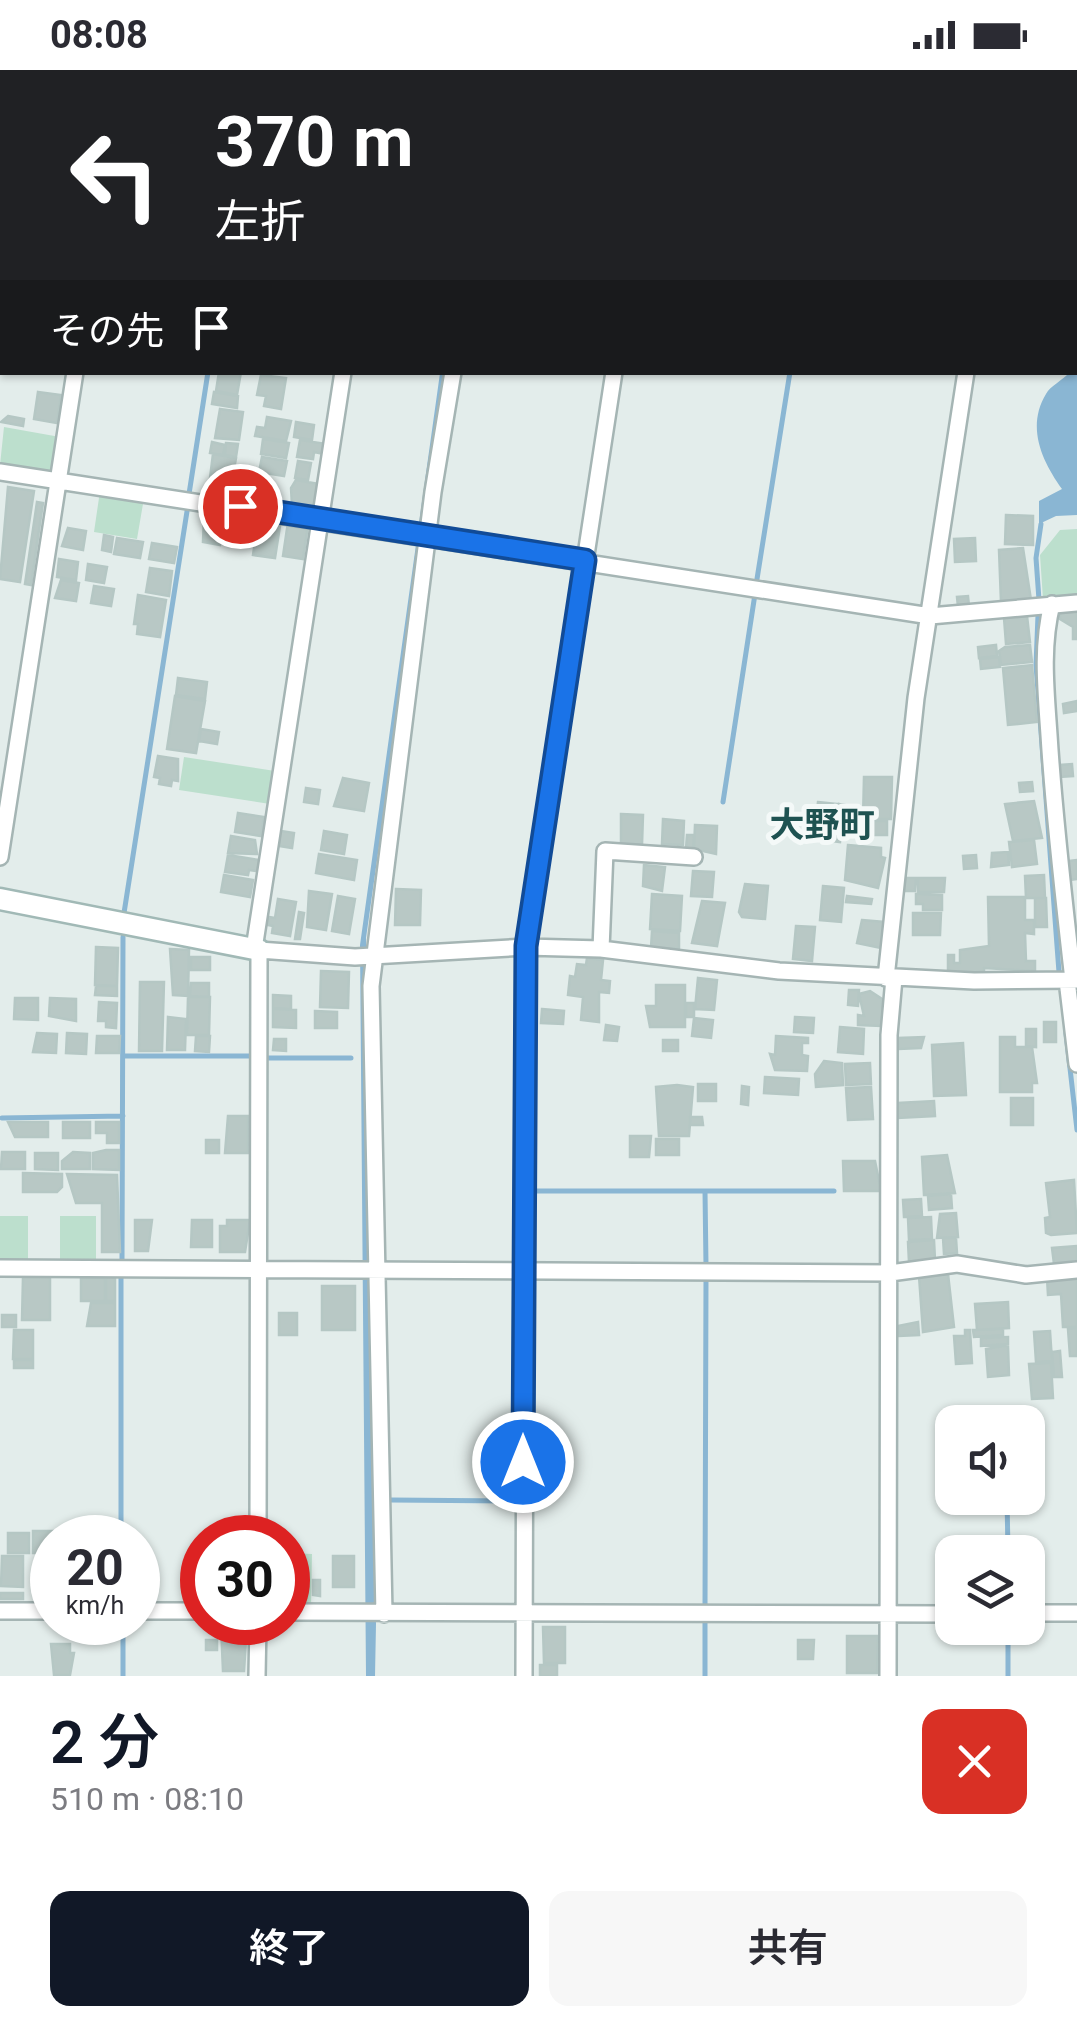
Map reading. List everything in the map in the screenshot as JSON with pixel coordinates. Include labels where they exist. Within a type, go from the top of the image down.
[{"type":"street","points":[[0,857],[75,375]]},
{"type":"street","points":[[258,1515],[256,950],[343,375]]},
{"type":"street","points":[[376,1614],[371,986],[367,956],[422,535],[452,375]]},
{"type":"street","points":[[524,1676],[522,1271],[526,946],[614,375]]},
{"type":"street","points":[[888,1676],[890,978],[916,698],[966,375]]},
{"type":"street","points":[[0,472],[321,518],[930,616],[1077,603]]},
{"type":"street","points":[[1052,604],[1046,630],[1046,683],[1077,1064]]},
{"type":"street","points":[[601,949],[605,852],[694,857]]},
{"type":"street","points":[[0,899],[256,950],[367,956],[526,946],[601,949],[740,968],[890,978],[1072,980]]},
{"type":"street","points":[[0,1268],[890,1273],[957,1264],[1026,1274],[1077,1270]]},
{"type":"street","points":[[0,1610],[30,1611]]},
{"type":"street","points":[[310,1612],[935,1614]]},
{"type":"street","points":[[1045,1614],[1077,1613]]},
{"type":"street","points":[[257,1676],[258,1645]]},
{"type":"green space","points":[[4,427],[60,437],[54,470],[49,473],[0,465]]},
{"type":"green space","points":[[100,491],[144,498],[137,539],[94,532]]},
{"type":"green space","points":[[1077,529],[1077,597],[1043,599],[1040,555],[1060,530]]},
{"type":"green space","points":[[184,757],[275,771],[270,804],[179,790]]},
{"type":"green space","points":[[0,1216],[28,1216],[28,1266],[0,1266]]},
{"type":"green space","points":[[60,1216],[96,1216],[96,1265],[60,1265]]},
{"type":"green space","points":[[310,1554],[312,1554],[310,1606]]},
{"type":"water","points":[[440,375],[446,375],[366,938],[375,1676],[366,1676],[360,945]]},
{"type":"water","points":[[1067,375],[1077,375],[1077,515],[1056,516],[1039,524],[1039,501],[1062,489],[1048,467],[1037,431],[1040,406],[1048,391]]},
{"type":"building","points":[[219,375],[240,375],[237,395],[216,391]]},
{"type":"building","points":[[261,375],[286,378],[281,409],[264,406],[266,396],[257,395]]},
{"type":"building","points":[[38,392],[61,395],[57,423],[34,419]]},
{"type":"building","points":[[214,392],[238,396],[237,408],[212,404]]},
{"type":"building","points":[[220,409],[243,412],[239,440],[215,438]]},
{"type":"building","points":[[8,416],[24,419],[23,426],[1,422]]},
{"type":"building","points":[[267,417],[291,421],[286,441],[255,436],[257,427],[265,428]]},
{"type":"building","points":[[296,422],[314,425],[312,440],[294,437]]},
{"type":"building","points":[[263,439],[289,443],[286,458],[261,454]]},
{"type":"building","points":[[300,440],[326,444],[324,454],[314,452],[313,459],[297,457]]},
{"type":"building","points":[[212,442],[225,445],[223,455],[210,453]]},
{"type":"building","points":[[226,443],[238,444],[236,457],[225,455]]},
{"type":"building","points":[[213,454],[236,458],[232,481],[210,478]]},
{"type":"building","points":[[262,457],[287,461],[284,476],[259,472]]},
{"type":"building","points":[[298,461],[311,463],[308,480],[295,478]]},
{"type":"building","points":[[296,480],[319,484],[315,508],[292,505],[291,488]]},
{"type":"building","points":[[220,483],[239,486],[237,497],[219,494]]},
{"type":"building","points":[[8,487],[34,491],[20,582],[0,579]]},
{"type":"building","points":[[37,502],[43,503],[31,585],[25,584]]},
{"type":"building","points":[[259,515],[272,517],[270,525],[280,526],[275,558],[253,555]]},
{"type":"building","points":[[1006,515],[1033,516],[1033,545],[1005,544]]},
{"type":"building","points":[[204,517],[224,520],[220,545],[203,542]]},
{"type":"building","points":[[288,522],[308,525],[303,559],[283,556]]},
{"type":"building","points":[[68,528],[86,531],[83,550],[62,546]]},
{"type":"building","points":[[104,535],[113,537],[111,552],[102,550]]},
{"type":"building","points":[[117,538],[143,542],[140,558],[114,554]]},
{"type":"building","points":[[975,538],[976,561],[955,562],[954,539]]},
{"type":"building","points":[[152,543],[177,547],[174,563],[149,559]]},
{"type":"building","points":[[1023,548],[1031,600],[1001,602],[999,550]]},
{"type":"building","points":[[59,559],[78,562],[76,580],[57,577]]},
{"type":"building","points":[[88,564],[107,567],[104,583],[86,580]]},
{"type":"building","points":[[150,568],[172,571],[169,596],[146,592]]},
{"type":"building","points":[[61,580],[79,583],[76,601],[55,598]]},
{"type":"building","points":[[94,586],[114,589],[111,606],[91,603]]},
{"type":"building","points":[[138,595],[166,600],[160,637],[137,634],[138,624],[134,624]]},
{"type":"building","points":[[968,596],[969,606],[958,607],[957,597]]},
{"type":"building","points":[[1077,609],[1077,639],[1073,639],[1073,627],[1060,619],[1060,610]]},
{"type":"building","points":[[1027,616],[1030,642],[1006,644],[1004,618]]},
{"type":"building","points":[[996,645],[997,656],[979,658],[978,647]]},
{"type":"building","points":[[1030,645],[1032,662],[1001,665],[999,651]]},
{"type":"building","points":[[999,657],[1000,667],[981,669],[980,659]]},
{"type":"building","points":[[1032,665],[1037,722],[1008,725],[1003,668]]},
{"type":"building","points":[[178,678],[207,682],[205,699],[176,695]]},
{"type":"building","points":[[175,696],[205,701],[196,753],[167,749]]},
{"type":"building","points":[[1077,701],[1077,711],[1064,713],[1063,704]]},
{"type":"building","points":[[201,729],[219,732],[217,744],[199,741]]},
{"type":"building","points":[[158,756],[178,759],[178,781],[172,780],[171,786],[159,784],[160,778],[154,777]]},
{"type":"building","points":[[1072,764],[1073,776],[1060,777],[1060,765]]},
{"type":"building","points":[[864,777],[892,777],[891,819],[863,819]]},
{"type":"building","points":[[343,778],[369,783],[364,811],[334,806]]},
{"type":"building","points":[[1032,782],[1033,791],[1020,792],[1019,783]]},
{"type":"building","points":[[306,788],[320,790],[318,804],[304,802]]},
{"type":"building","points":[[1034,801],[1042,838],[1013,841],[1005,804]]},
{"type":"building","points":[[818,802],[838,804],[836,821],[816,819]]},
{"type":"building","points":[[839,804],[845,805],[844,821],[837,820]]},
{"type":"building","points":[[238,813],[264,817],[261,836],[235,832]]},
{"type":"building","points":[[621,814],[643,815],[642,845],[621,844]]},
{"type":"building","points":[[663,819],[684,821],[683,845],[662,844]]},
{"type":"building","points":[[862,821],[887,821],[887,835],[862,835]]},
{"type":"building","points":[[695,825],[717,826],[716,854],[694,849]]},
{"type":"building","points":[[824,826],[842,828],[840,842],[823,840]]},
{"type":"building","points":[[281,831],[294,833],[292,848],[279,846]]},
{"type":"building","points":[[324,831],[347,835],[344,854],[321,850]]},
{"type":"building","points":[[687,835],[694,835],[693,849],[686,849]]},
{"type":"building","points":[[231,836],[255,840],[257,854],[228,853]]},
{"type":"building","points":[[1034,840],[1037,864],[1012,867],[1009,842]]},
{"type":"building","points":[[848,845],[881,848],[881,857],[885,858],[878,888],[845,880]]},
{"type":"building","points":[[1008,852],[1009,865],[991,867],[992,853]]},
{"type":"building","points":[[319,854],[357,860],[354,880],[316,873]]},
{"type":"building","points":[[228,855],[259,860],[257,871],[249,870],[248,875],[225,872]]},
{"type":"building","points":[[976,855],[977,868],[964,869],[963,856]]},
{"type":"building","points":[[1077,860],[1077,879],[1069,880],[1068,861]]},
{"type":"building","points":[[644,865],[665,867],[662,891],[643,886]]},
{"type":"building","points":[[693,871],[714,872],[712,897],[691,896]]},
{"type":"building","points":[[224,875],[253,880],[250,897],[221,892]]},
{"type":"building","points":[[1044,875],[1045,898],[1026,898],[1025,876]]},
{"type":"building","points":[[901,878],[916,878],[915,891],[901,891]]},
{"type":"building","points":[[918,878],[945,878],[944,892],[918,892]]},
{"type":"building","points":[[745,884],[768,886],[765,919],[742,917],[739,912]]},
{"type":"building","points":[[823,886],[844,888],[841,922],[820,920]]},
{"type":"building","points":[[396,889],[421,890],[420,925],[395,925]]},
{"type":"building","points":[[309,891],[332,894],[326,930],[307,927]]},
{"type":"building","points":[[652,894],[682,896],[680,931],[650,929]]},
{"type":"building","points":[[916,894],[942,895],[942,910],[923,910],[923,904],[916,904]]},
{"type":"building","points":[[338,896],[355,899],[349,934],[332,931]]},
{"type":"building","points":[[847,896],[872,899],[871,904],[846,902]]},
{"type":"building","points":[[988,897],[1025,897],[1025,920],[1034,920],[1034,934],[1025,933],[1026,961],[1035,961],[1035,971],[984,968],[984,973],[948,973],[948,955],[954,955],[954,963],[960,963],[960,950],[989,946]]},
{"type":"building","points":[[1035,898],[1046,898],[1047,927],[1035,927]]},
{"type":"building","points":[[278,899],[296,902],[290,936],[272,933],[273,926],[268,925],[269,917],[275,918]]},
{"type":"building","points":[[702,901],[725,903],[717,946],[692,943]]},
{"type":"building","points":[[299,912],[304,913],[300,939],[295,939]]},
{"type":"building","points":[[913,913],[941,913],[940,935],[913,935]]},
{"type":"building","points":[[862,920],[884,922],[881,948],[857,943]]},
{"type":"building","points":[[796,926],[815,927],[812,961],[793,959]]},
{"type":"building","points":[[652,931],[679,933],[679,949],[651,948]]},
{"type":"building","points":[[96,947],[118,948],[117,986],[95,985]]},
{"type":"building","points":[[170,949],[189,950],[188,996],[173,995]]},
{"type":"building","points":[[191,957],[210,957],[210,970],[191,970]]},
{"type":"building","points":[[587,958],[603,960],[601,980],[610,981],[609,993],[599,992],[599,1022],[581,1020],[583,997],[568,995],[570,976],[575,977],[577,964],[586,965]]},
{"type":"building","points":[[321,971],[349,972],[348,1008],[320,1007]]},
{"type":"building","points":[[698,978],[717,980],[714,1010],[695,1009]]},
{"type":"building","points":[[140,982],[164,982],[162,1051],[139,1051]]},
{"type":"building","points":[[191,983],[209,983],[209,997],[190,996]]},
{"type":"building","points":[[656,985],[685,985],[685,1027],[650,1027],[646,1006],[656,1006]]},
{"type":"building","points":[[96,986],[117,986],[117,996],[95,995]]},
{"type":"building","points":[[849,990],[859,990],[858,1006],[848,1005]]},
{"type":"building","points":[[870,991],[882,999],[881,1026],[858,1025],[858,1015],[864,1016],[859,994]]},
{"type":"building","points":[[273,995],[291,996],[291,1009],[273,1008]]},
{"type":"building","points":[[188,997],[210,997],[209,1035],[187,1035]]},
{"type":"building","points":[[15,998],[38,998],[38,1020],[14,1019]]},
{"type":"building","points":[[50,998],[76,999],[76,1021],[49,1016]]},
{"type":"building","points":[[99,1002],[117,1003],[116,1028],[98,1021]]},
{"type":"building","points":[[686,1003],[694,1003],[694,1017],[686,1017]]},
{"type":"building","points":[[273,1009],[296,1010],[296,1028],[273,1027]]},
{"type":"building","points":[[542,1009],[564,1011],[563,1024],[541,1023]]},
{"type":"building","points":[[315,1011],[337,1012],[337,1028],[315,1028]]},
{"type":"building","points":[[168,1017],[186,1019],[185,1050],[167,1050]]},
{"type":"building","points":[[795,1017],[814,1018],[813,1033],[794,1032]]},
{"type":"building","points":[[694,1018],[713,1020],[711,1038],[692,1036]]},
{"type":"building","points":[[1044,1022],[1056,1022],[1056,1042],[1044,1042]]},
{"type":"building","points":[[606,1025],[619,1027],[617,1041],[604,1040]]},
{"type":"building","points":[[840,1027],[864,1029],[863,1054],[838,1052]]},
{"type":"building","points":[[1026,1029],[1036,1029],[1036,1047],[1026,1046]]},
{"type":"building","points":[[37,1033],[57,1034],[56,1053],[33,1052]]},
{"type":"building","points":[[67,1033],[87,1034],[86,1054],[66,1053]]},
{"type":"building","points":[[97,1036],[120,1036],[119,1053],[96,1053]]},
{"type":"building","points":[[196,1036],[210,1036],[209,1052],[195,1051]]},
{"type":"building","points":[[776,1036],[808,1038],[808,1043],[802,1043],[802,1055],[808,1056],[807,1071],[775,1070],[770,1054],[775,1055]]},
{"type":"building","points":[[924,1037],[921,1048],[899,1049],[898,1038]]},
{"type":"building","points":[[1000,1037],[1015,1037],[1015,1047],[1032,1047],[1037,1083],[1032,1083],[1032,1092],[1000,1092]]},
{"type":"building","points":[[274,1039],[286,1039],[286,1051],[273,1050]]},
{"type":"building","points":[[663,1040],[678,1040],[678,1051],[663,1051]]},
{"type":"building","points":[[963,1043],[966,1095],[934,1096],[932,1045]]},
{"type":"building","points":[[824,1061],[842,1063],[843,1085],[816,1087],[815,1074]]},
{"type":"building","points":[[870,1063],[871,1084],[846,1085],[845,1064]]},
{"type":"building","points":[[765,1077],[799,1079],[798,1095],[764,1093]]},
{"type":"building","points":[[698,1084],[716,1084],[716,1101],[698,1101]]},
{"type":"building","points":[[742,1086],[749,1087],[748,1105],[741,1104]]},
{"type":"building","points":[[656,1087],[693,1087],[689,1136],[659,1136]]},
{"type":"building","points":[[871,1087],[873,1119],[848,1120],[846,1088]]},
{"type":"building","points":[[1011,1098],[1033,1098],[1033,1125],[1011,1125]]},
{"type":"building","points":[[934,1101],[935,1116],[898,1118],[898,1103]]},
{"type":"building","points":[[228,1116],[248,1116],[248,1153],[225,1153]]},
{"type":"building","points":[[690,1117],[702,1117],[703,1125],[690,1125]]},
{"type":"building","points":[[8,1122],[48,1122],[48,1137],[15,1137]]},
{"type":"building","points":[[63,1122],[90,1122],[90,1138],[63,1138]]},
{"type":"building","points":[[96,1122],[119,1122],[119,1143],[107,1143],[107,1133],[96,1133]]},
{"type":"building","points":[[630,1136],[651,1136],[649,1157],[630,1157]]},
{"type":"building","points":[[656,1139],[679,1139],[679,1155],[656,1155]]},
{"type":"building","points":[[206,1140],[219,1140],[219,1153],[206,1153]]},
{"type":"building","points":[[119,1150],[119,1170],[93,1169],[93,1153]]},
{"type":"building","points":[[2,1152],[25,1152],[25,1169],[1,1169]]},
{"type":"building","points":[[73,1152],[90,1153],[90,1169],[62,1169],[62,1161]]},
{"type":"building","points":[[35,1153],[58,1153],[58,1170],[35,1169]]},
{"type":"building","points":[[947,1155],[955,1193],[924,1195],[922,1157]]},
{"type":"building","points":[[843,1161],[875,1161],[881,1191],[844,1191]]},
{"type":"building","points":[[23,1173],[62,1174],[62,1187],[57,1192],[23,1192]]},
{"type":"building","points":[[67,1174],[117,1175],[120,1252],[102,1252],[102,1203],[76,1203]]},
{"type":"building","points":[[1074,1180],[1077,1233],[1046,1233],[1045,1218],[1050,1217],[1046,1183]]},
{"type":"building","points":[[951,1194],[952,1208],[929,1210],[928,1196]]},
{"type":"building","points":[[921,1199],[922,1216],[904,1217],[903,1200]]},
{"type":"building","points":[[956,1213],[958,1237],[937,1238],[940,1214]]},
{"type":"building","points":[[931,1217],[932,1239],[909,1240],[908,1218]]},
{"type":"building","points":[[135,1220],[152,1220],[148,1251],[135,1251]]},
{"type":"building","points":[[192,1220],[212,1220],[212,1247],[191,1247]]},
{"type":"building","points":[[227,1220],[250,1220],[245,1252],[220,1252],[220,1226],[227,1226]]},
{"type":"building","points":[[943,1238],[956,1238],[957,1253],[944,1254]]},
{"type":"building","points":[[934,1240],[935,1260],[909,1262],[908,1242]]},
{"type":"building","points":[[1077,1246],[1077,1262],[1054,1264],[1052,1248]]},
{"type":"building","points":[[948,1274],[954,1327],[923,1332],[919,1276]]},
{"type":"building","points":[[1077,1276],[1077,1327],[1063,1327],[1061,1294],[1048,1295],[1047,1278]]},
{"type":"building","points":[[23,1277],[50,1277],[50,1320],[22,1320]]},
{"type":"building","points":[[106,1277],[115,1277],[115,1301],[106,1301]]},
{"type":"building","points":[[81,1278],[105,1278],[105,1301],[81,1301]]},
{"type":"building","points":[[322,1286],[355,1286],[355,1330],[322,1330]]},
{"type":"building","points":[[1008,1302],[1009,1328],[977,1330],[975,1304]]},
{"type":"building","points":[[91,1303],[115,1303],[115,1326],[87,1326]]},
{"type":"building","points":[[279,1313],[297,1313],[297,1335],[279,1335]]},
{"type":"building","points":[[2,1315],[16,1315],[16,1327],[2,1327]]},
{"type":"building","points":[[918,1322],[919,1335],[899,1336],[898,1326]]},
{"type":"building","points":[[1077,1328],[1077,1356],[1070,1356],[1068,1329]]},
{"type":"building","points":[[1003,1329],[1003,1335],[974,1337],[973,1330]]},
{"type":"building","points":[[14,1330],[33,1330],[33,1359],[13,1359]]},
{"type":"building","points":[[965,1330],[970,1330],[972,1363],[956,1364],[954,1336],[965,1336]]},
{"type":"building","points":[[1050,1331],[1052,1361],[1036,1362],[1034,1332]]},
{"type":"building","points":[[1008,1337],[1008,1344],[981,1346],[981,1338]]},
{"type":"building","points":[[1008,1346],[1009,1375],[988,1377],[986,1349]]},
{"type":"building","points":[[1060,1351],[1062,1377],[1054,1377],[1052,1352]]},
{"type":"building","points":[[14,1360],[33,1360],[33,1368],[14,1368]]},
{"type":"building","points":[[1051,1363],[1053,1398],[1032,1399],[1029,1364]]},
{"type":"building","points":[[8,1533],[29,1533],[29,1553],[8,1553]]},
{"type":"building","points":[[2,1556],[23,1556],[23,1587],[1,1586]]},
{"type":"building","points":[[333,1556],[354,1556],[354,1587],[333,1587]]},
{"type":"building","points":[[313,1580],[320,1580],[320,1596],[313,1595]]},
{"type":"building","points":[[0,1593],[23,1593],[23,1599],[0,1599]]},
{"type":"building","points":[[543,1627],[565,1627],[565,1663],[544,1663]]},
{"type":"building","points":[[847,1636],[878,1636],[877,1673],[847,1673]]},
{"type":"building","points":[[798,1640],[814,1640],[813,1659],[798,1659]]},
{"type":"building","points":[[51,1645],[70,1645],[70,1653],[74,1653],[70,1675],[54,1675]]},
{"type":"building","points":[[222,1645],[246,1645],[244,1671],[223,1671]]},
{"type":"building","points":[[540,1665],[557,1665],[557,1676],[540,1676]]},
{"type":"waterway","points":[[189,494],[208,375]]},
{"type":"waterway","points":[[757,579],[790,375]]},
{"type":"waterway","points":[[124,913],[188,505]]},
{"type":"waterway","points":[[1039,600],[1036,558],[1041,524]]},
{"type":"waterway","points":[[723,802],[755,594]]},
{"type":"waterway","points":[[1038,615],[1036,665],[1059,972]]},
{"type":"waterway","points":[[122,1263],[123,937]]},
{"type":"waterway","points":[[1066,1033],[1077,1130]]},
{"type":"waterway","points":[[123,1056],[253,1056]]},
{"type":"waterway","points":[[265,1058],[351,1058]]},
{"type":"waterway","points":[[2,1118],[123,1116]]},
{"type":"waterway","points":[[529,1191],[834,1191]]},
{"type":"waterway","points":[[705,1191],[706,1266]]},
{"type":"waterway","points":[[121,1275],[121,1515]]},
{"type":"waterway","points":[[705,1608],[706,1277]]},
{"type":"waterway","points":[[391,1500],[509,1501]]},
{"type":"waterway","points":[[1007,1515],[1008,1535]]},
{"type":"waterway","points":[[705,1622],[705,1676]]},
{"type":"waterway","points":[[123,1645],[123,1676]]},
{"type":"waterway","points":[[1008,1645],[1008,1676]]},
{"type":"district","name":"大野町","points":[[822,825]]},
{"type":"route","points":[[240,506],[585,560],[526,946],[523,1462]]}]
